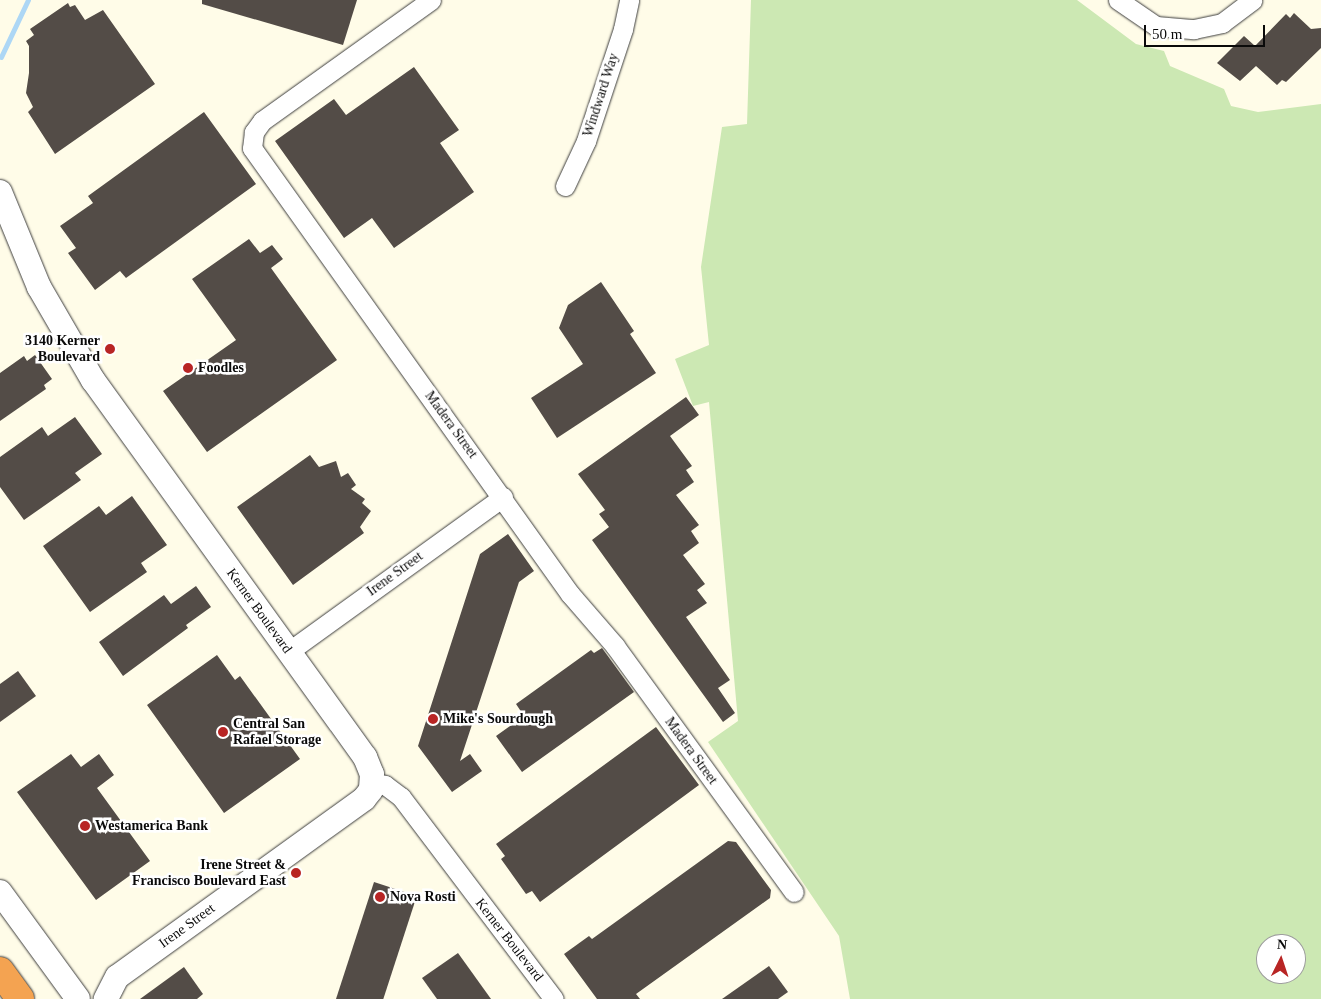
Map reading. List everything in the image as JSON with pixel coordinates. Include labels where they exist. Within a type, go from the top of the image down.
[{"type":"highway","points":[[0,971],[20,999]]},
{"type":"street","name":"Madera Street","points":[[431,0],[262,121],[254,132],[252,148],[503,497],[570,594],[615,646],[794,892]]},
{"type":"street","name":"Windward Way","points":[[565,186],[586,141],[623,29],[630,0]]},
{"type":"street","points":[[1118,0],[1156,26],[1194,28],[1222,23],[1252,0]]},
{"type":"street","name":"Kerner Boulevard","points":[[0,192],[39,287],[83,364],[365,757],[373,783],[385,785],[401,797],[554,999]]},
{"type":"street","name":"Irene Street","points":[[288,652],[503,497]]},
{"type":"street","name":"Irene Street","points":[[83,999],[100,982],[117,977],[364,799],[373,783]]},
{"type":"street","points":[[0,892],[78,999]]},
{"type":"street","name":"Irene Street","points":[[106,999],[117,977]]},
{"type":"green space","points":[[751,0],[1077,0],[1136,44],[1164,51],[1170,66],[1224,89],[1231,106],[1258,112],[1321,104],[1321,999],[850,999],[839,936],[708,742],[738,721],[709,402],[693,406],[675,359],[709,345],[701,267],[722,127],[747,124]]},
{"type":"building","points":[[202,0],[357,0],[343,45],[202,4]]},
{"type":"building","points":[[68,3],[70,7],[75,5],[85,20],[103,10],[155,84],[55,154],[28,112],[33,107],[26,93],[29,73],[29,46],[26,41],[34,35],[30,29]]},
{"type":"building","points":[[1294,13],[1311,29],[1321,28],[1321,48],[1286,82],[1282,80],[1277,85],[1256,66],[1240,81],[1217,63],[1244,36],[1255,46],[1286,14],[1290,18]]},
{"type":"building","points":[[414,67],[459,130],[440,143],[474,192],[394,248],[372,218],[344,238],[275,141],[334,99],[346,115]]},
{"type":"building","points":[[204,112],[256,184],[126,278],[120,271],[95,290],[68,253],[76,248],[60,226],[93,203],[88,196]]},
{"type":"building","points":[[249,239],[260,253],[272,245],[283,259],[271,268],[337,360],[207,452],[163,391],[236,340],[192,279]]},
{"type":"building","points":[[601,282],[634,331],[630,334],[656,373],[557,438],[531,398],[583,364],[559,328],[568,305]]},
{"type":"building","points":[[35,355],[52,379],[44,385],[46,389],[0,421],[0,373],[24,356],[27,361]]},
{"type":"building","points":[[686,397],[699,415],[670,436],[692,466],[686,470],[694,482],[676,495],[699,525],[691,531],[699,543],[683,555],[705,584],[697,590],[707,603],[686,617],[730,680],[718,688],[735,713],[723,722],[592,540],[609,527],[599,514],[605,510],[578,474]]},
{"type":"building","points":[[75,417],[102,454],[75,473],[81,480],[24,520],[0,487],[0,457],[42,427],[48,436]]},
{"type":"building","points":[[310,455],[319,467],[336,461],[341,477],[348,473],[356,485],[351,489],[365,499],[362,503],[371,511],[360,527],[364,533],[293,585],[237,507]]},
{"type":"building","points":[[132,496],[167,545],[141,563],[147,572],[90,612],[43,546],[99,506],[106,515]]},
{"type":"building","points":[[508,534],[534,571],[519,582],[460,761],[470,754],[482,771],[452,792],[418,746],[480,554]]},
{"type":"building","points":[[196,586],[211,607],[186,625],[188,628],[123,676],[99,642],[164,595],[171,604]]},
{"type":"building","points":[[602,648],[634,692],[522,772],[496,736],[524,716],[516,704],[591,650],[594,653]]},
{"type":"building","name":"Central San Rafael Storage","points":[[217,655],[235,680],[240,676],[300,759],[224,813],[147,705]]},
{"type":"building","points":[[18,671],[36,696],[0,722],[0,684]]},
{"type":"building","points":[[656,727],[699,785],[540,902],[532,891],[526,894],[501,859],[505,856],[496,844]]},
{"type":"building","points":[[71,754],[81,767],[99,754],[114,775],[97,788],[150,861],[96,900],[17,792]]},
{"type":"building","points":[[728,841],[736,842],[771,890],[770,898],[636,994],[640,999],[597,999],[564,954],[589,936],[592,939]]},
{"type":"building","points":[[374,882],[417,896],[383,999],[336,999]]},
{"type":"building","points":[[458,953],[491,999],[437,999],[422,978]]},
{"type":"building","points":[[769,966],[788,992],[778,999],[722,999]]},
{"type":"building","points":[[184,967],[203,994],[197,999],[140,999]]},
{"type":"waterway","points":[[1,57],[28,0]]},
{"type":"place","name":"3140 Kerner Boulevard","points":[[110,349]]},
{"type":"place","name":"Foodles","points":[[188,368]]},
{"type":"place","name":"Mike's Sourdough","points":[[433,719]]},
{"type":"place","name":"Central San Rafael Storage","points":[[223,732]]},
{"type":"place","name":"Westamerica Bank","points":[[85,826]]},
{"type":"place","name":"Irene Street & Francisco Boulevard East","points":[[296,873]]},
{"type":"place","name":"Nova Rosti","points":[[380,897]]}]
